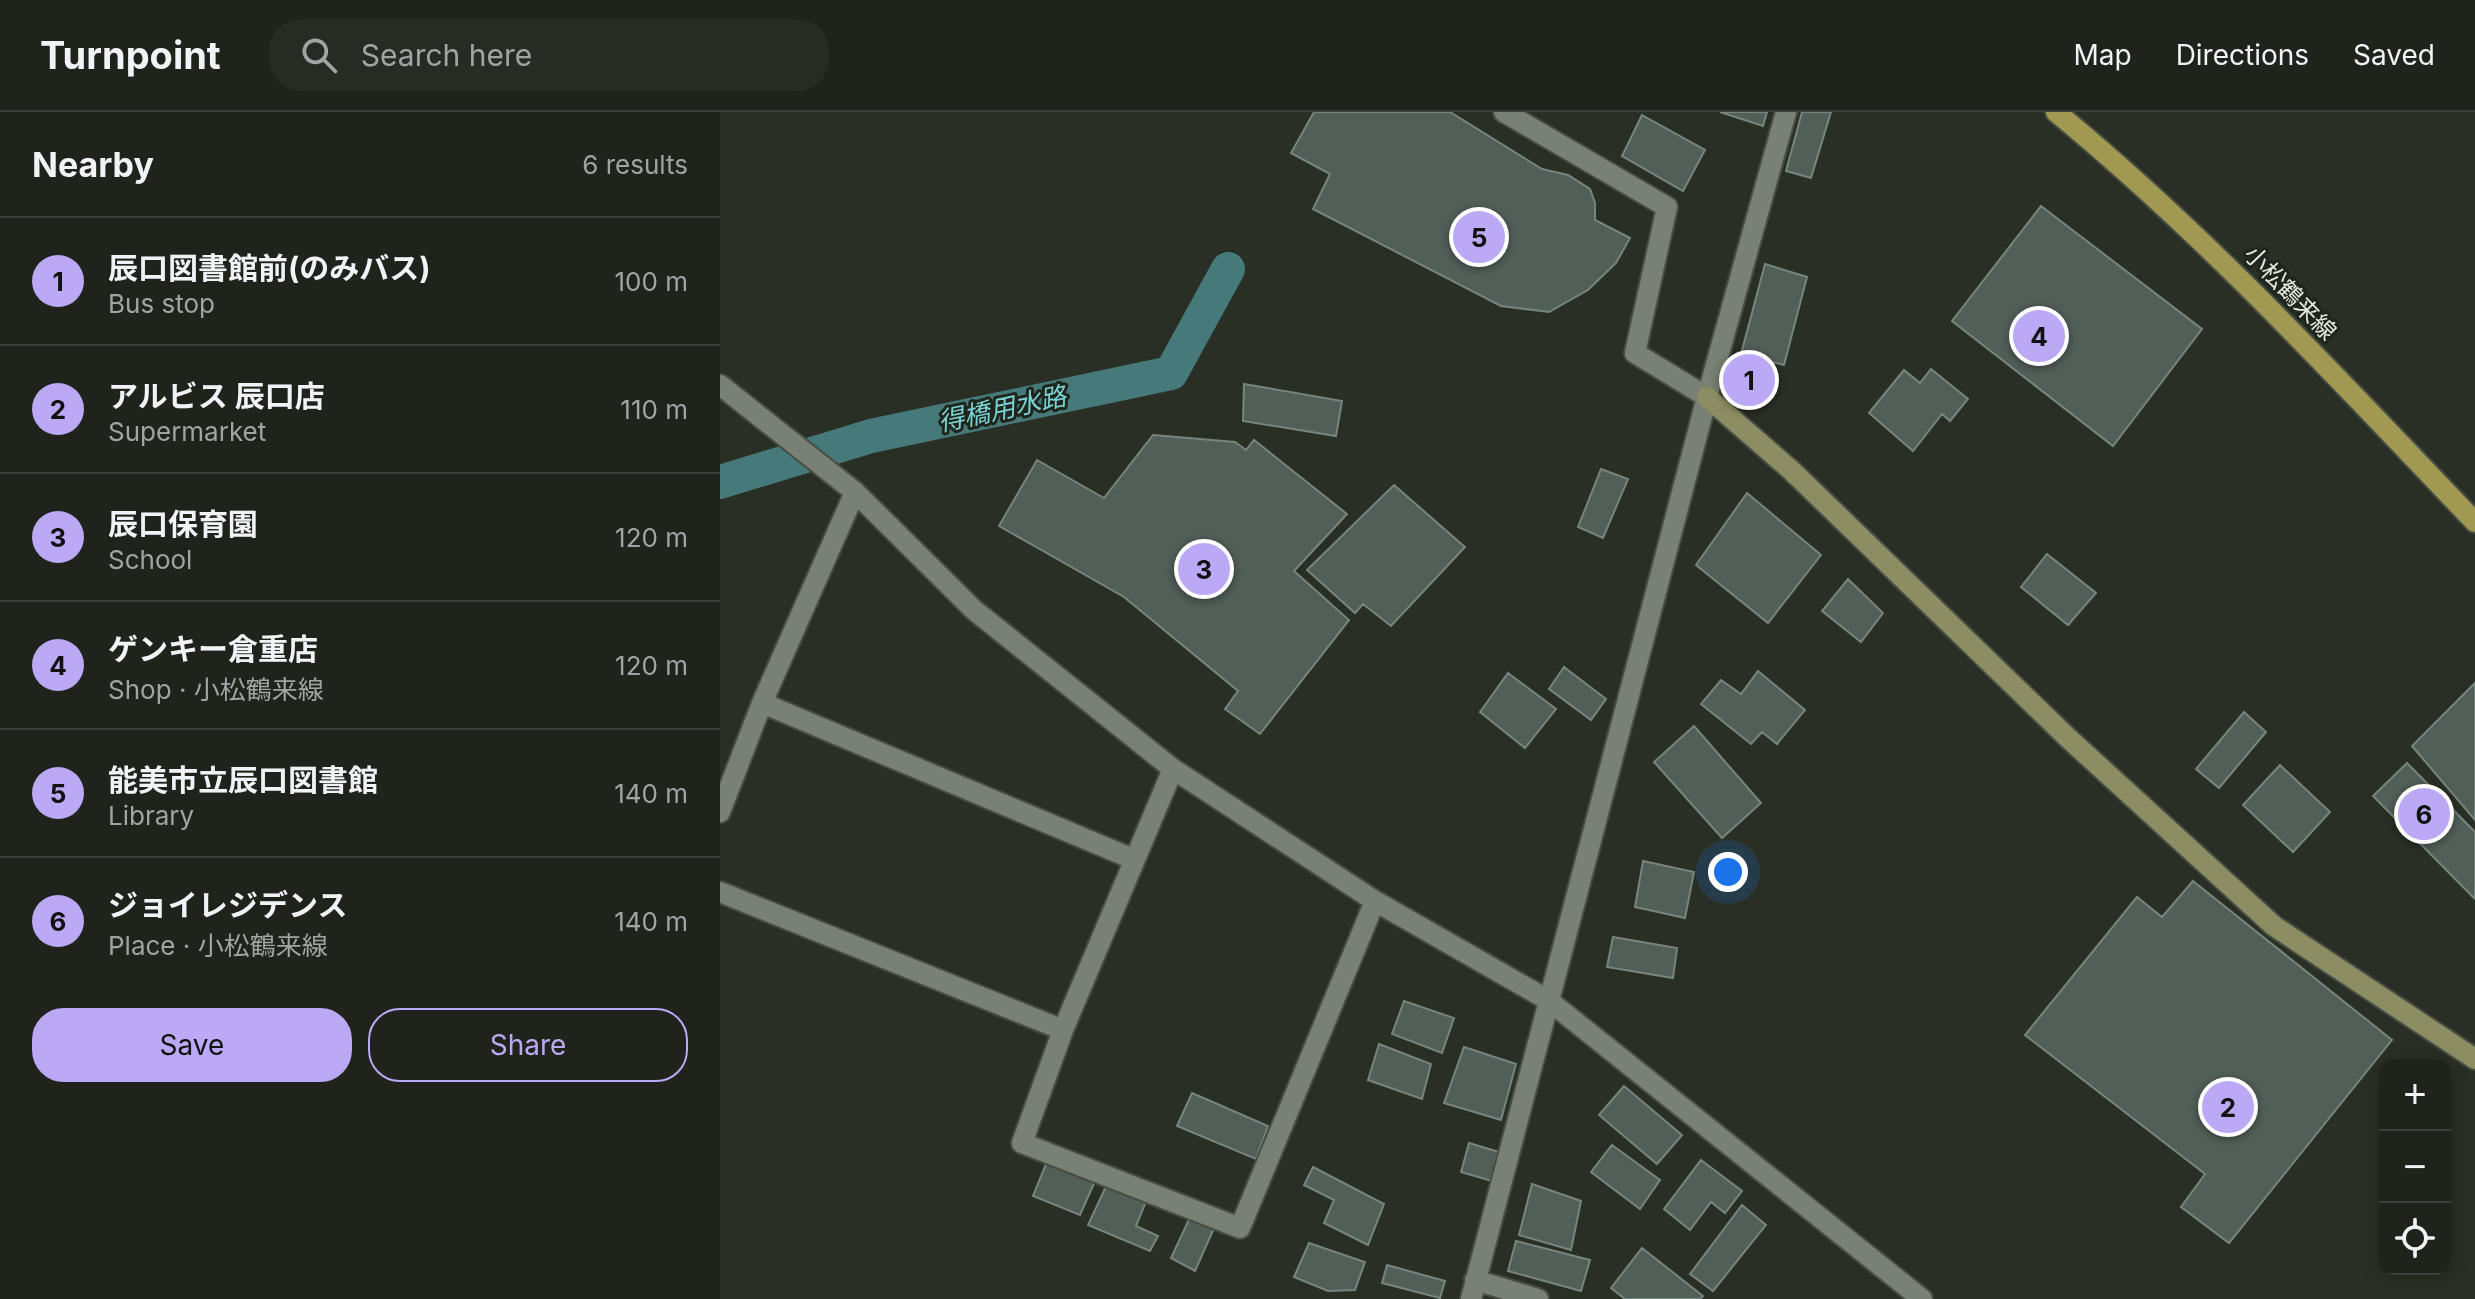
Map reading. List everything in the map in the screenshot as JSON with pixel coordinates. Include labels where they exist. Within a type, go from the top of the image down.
[{"type":"main road","name":"小松鶴来線","points":[[2056,112],[2114,159],[2236,273],[2475,522]]},
{"type":"street","points":[[1504,112],[1667,207],[1635,353],[1707,397],[1792,471],[2067,737],[2274,926],[2475,1059]]},
{"type":"street","points":[[1538,1299],[1473,1290],[1707,397],[1786,112]]},
{"type":"street","points":[[720,385],[855,492],[974,610],[1173,769],[1375,901],[1548,1000],[1922,1299]]},
{"type":"street","points":[[720,812],[762,703],[855,492]]},
{"type":"street","points":[[762,703],[1133,859]]},
{"type":"street","points":[[1173,769],[1063,1030],[1022,1143],[1240,1228],[1375,901]]},
{"type":"street","points":[[720,892],[1063,1030]]},
{"type":"building","points":[[1314,112],[1450,112],[1542,169],[1568,175],[1590,189],[1595,203],[1595,220],[1630,238],[1616,263],[1588,290],[1549,312],[1501,306],[1313,209],[1330,174],[1291,153]]},
{"type":"building","points":[[1720,112],[1767,112],[1763,126]]},
{"type":"building","points":[[1802,112],[1831,112],[1811,178],[1786,171]]},
{"type":"building","points":[[1642,115],[1705,150],[1683,191],[1622,156]]},
{"type":"building","points":[[2041,206],[2202,329],[2113,446],[1952,321]]},
{"type":"building","points":[[1765,264],[1807,277],[1784,365],[1741,354]]},
{"type":"building","points":[[1931,369],[1968,399],[1950,421],[1942,414],[1913,451],[1869,413],[1904,370],[1920,383]]},
{"type":"building","points":[[1244,384],[1342,401],[1336,436],[1243,421]]},
{"type":"building","points":[[1153,435],[1235,442],[1246,450],[1254,440],[1347,514],[1294,571],[1349,620],[1260,734],[1225,709],[1238,691],[1124,597],[999,526],[1037,460],[1104,498]]},
{"type":"building","points":[[1601,469],[1628,479],[1603,538],[1578,527]]},
{"type":"building","points":[[1394,485],[1465,547],[1391,626],[1363,604],[1355,613],[1307,570]]},
{"type":"building","points":[[1747,493],[1821,555],[1768,623],[1696,565]]},
{"type":"building","points":[[2047,554],[2096,593],[2068,625],[2021,587]]},
{"type":"building","points":[[1848,579],[1883,613],[1861,642],[1822,611]]},
{"type":"building","points":[[1564,667],[1606,699],[1591,720],[1549,689]]},
{"type":"building","points":[[1758,671],[1805,710],[1777,744],[1762,732],[1751,744],[1701,704],[1721,680],[1741,694]]},
{"type":"building","points":[[1508,673],[1556,709],[1525,748],[1480,712]]},
{"type":"building","points":[[2475,683],[2475,820],[2412,746]]},
{"type":"building","points":[[2244,712],[2266,732],[2219,788],[2196,769]]},
{"type":"building","points":[[1694,726],[1761,803],[1722,838],[1654,762]]},
{"type":"building","points":[[2407,763],[2475,832],[2475,899],[2373,796]]},
{"type":"building","points":[[2280,765],[2330,812],[2293,852],[2243,805]]},
{"type":"building","points":[[1643,861],[1694,872],[1685,918],[1635,907]]},
{"type":"building","points":[[2193,881],[2392,1040],[2229,1243],[2181,1207],[2205,1174],[2025,1035],[2137,897],[2162,917]]},
{"type":"building","points":[[1613,937],[1677,948],[1673,978],[1607,967]]},
{"type":"building","points":[[1404,1001],[1454,1018],[1442,1053],[1392,1034]]},
{"type":"building","points":[[1379,1044],[1431,1064],[1422,1099],[1368,1080]]},
{"type":"building","points":[[1464,1047],[1516,1064],[1501,1120],[1444,1103]]},
{"type":"building","points":[[1624,1086],[1682,1135],[1657,1164],[1599,1115]]},
{"type":"building","points":[[1192,1093],[1268,1126],[1256,1159],[1177,1126]]},
{"type":"building","points":[[1469,1143],[1499,1152],[1492,1181],[1461,1172]]},
{"type":"building","points":[[1612,1145],[1660,1180],[1640,1209],[1591,1172]]},
{"type":"building","points":[[1048,1159],[1096,1179],[1080,1215],[1033,1196]]},
{"type":"building","points":[[1701,1160],[1742,1191],[1725,1213],[1711,1202],[1690,1230],[1664,1209]]},
{"type":"building","points":[[1313,1167],[1384,1204],[1368,1245],[1324,1223],[1334,1200],[1304,1185]]},
{"type":"building","points":[[1108,1182],[1147,1199],[1136,1226],[1158,1236],[1150,1251],[1088,1225]]},
{"type":"building","points":[[1532,1184],[1581,1201],[1571,1250],[1519,1235]]},
{"type":"building","points":[[1742,1205],[1766,1225],[1713,1291],[1690,1274]]},
{"type":"building","points":[[1191,1215],[1215,1226],[1195,1271],[1171,1258]]},
{"type":"building","points":[[1516,1241],[1590,1260],[1581,1291],[1508,1271]]},
{"type":"building","points":[[1309,1243],[1365,1262],[1355,1290],[1328,1291],[1294,1277]]},
{"type":"building","points":[[1642,1248],[1703,1296],[1700,1299],[1625,1299],[1611,1288]]},
{"type":"building","points":[[1387,1265],[1445,1281],[1440,1298],[1382,1283]]},
{"type":"waterway","name":"得橋用水路","points":[[720,482],[871,436],[1171,373],[1228,269]]},
{"type":"place","name":"能美市立辰口図書館","points":[[1479,237]]},
{"type":"place","name":"ゲンキー倉重店","points":[[2039,336]]},
{"type":"place","name":"辰口図書館前(のみバス)","points":[[1749,380]]},
{"type":"place","name":"辰口保育園","points":[[1204,569]]},
{"type":"place","name":"ジョイレジデンス","points":[[2424,814]]},
{"type":"place","name":"アルビス 辰口店","points":[[2228,1107]]}]
